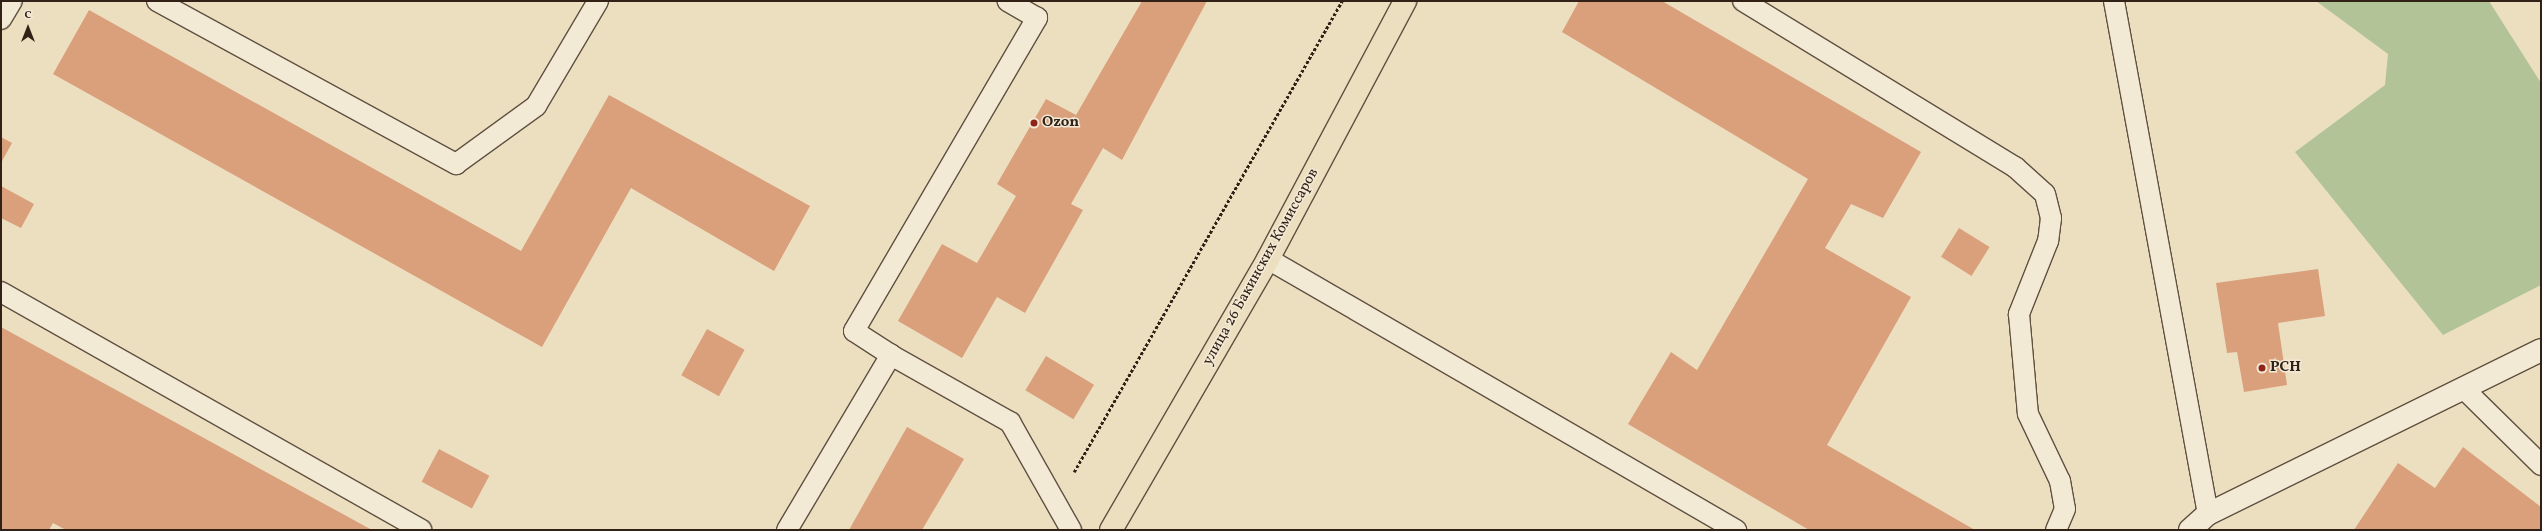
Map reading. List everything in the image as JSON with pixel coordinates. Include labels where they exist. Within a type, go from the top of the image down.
[{"type":"main road","name":"улица 26 Бакинских Комиссаров","points":[[1110,530],[1268,259],[1405,1]]},
{"type":"street","points":[[2190,530],[2208,514],[2541,350]]},
{"type":"lane","points":[[1,19],[12,1]]},
{"type":"lane","points":[[157,1],[456,164],[536,106],[598,1]]},
{"type":"lane","points":[[1008,1],[1037,18],[854,331],[891,355],[1010,422],[1071,530]]},
{"type":"lane","points":[[1743,1],[2015,167],[2045,194],[2051,218],[2048,241],[2019,314],[2028,414],[2060,481],[2065,509],[2056,530]]},
{"type":"lane","points":[[2114,1],[2208,514]]},
{"type":"lane","points":[[1268,259],[1736,530]]},
{"type":"lane","points":[[1,292],[421,530]]},
{"type":"lane","points":[[786,530],[891,355]]},
{"type":"lane","points":[[2463,388],[2541,465]]},
{"type":"path","points":[[1055,504],[1342,1]]},
{"type":"green space","points":[[2316,1],[2489,1],[2541,83],[2541,285],[2443,335],[2295,152],[2385,85],[2388,54]]},
{"type":"building","points":[[1142,1],[1207,1],[1122,160],[1103,148],[1071,204],[1083,210],[1025,313],[997,297],[962,358],[898,321],[942,244],[977,263],[1016,196],[997,184],[1046,99],[1076,115]]},
{"type":"building","points":[[1579,1],[1662,1],[1921,152],[1883,218],[1851,204],[1825,248],[1911,297],[1827,445],[1975,530],[1809,530],[1628,424],[1671,352],[1697,370],[1808,179],[1562,32]]},
{"type":"building","points":[[89,10],[521,251],[609,95],[810,206],[774,271],[631,188],[542,347],[53,74]]},
{"type":"building","points":[[1,137],[12,143],[1,163]]},
{"type":"building","points":[[1,186],[34,204],[21,228],[1,218]]},
{"type":"building","points":[[1959,228],[1990,247],[1972,276],[1941,257]]},
{"type":"building","points":[[2318,269],[2325,316],[2278,323],[2287,385],[2244,392],[2237,352],[2227,353],[2216,283]]},
{"type":"building","points":[[1,327],[372,530],[66,530],[53,523],[49,530],[1,530]]},
{"type":"building","points":[[707,329],[745,350],[719,396],[681,375]]},
{"type":"building","points":[[1046,356],[1094,385],[1073,419],[1025,390]]},
{"type":"building","points":[[907,427],[964,459],[922,530],[849,530]]},
{"type":"building","points":[[2463,447],[2541,507],[2541,530],[2354,530],[2398,463],[2435,488]]},
{"type":"building","points":[[439,449],[489,476],[472,508],[422,482]]},
{"type":"place","name":"Ozon","points":[[1034,123]]},
{"type":"place","name":"РСН","points":[[2262,368]]}]
